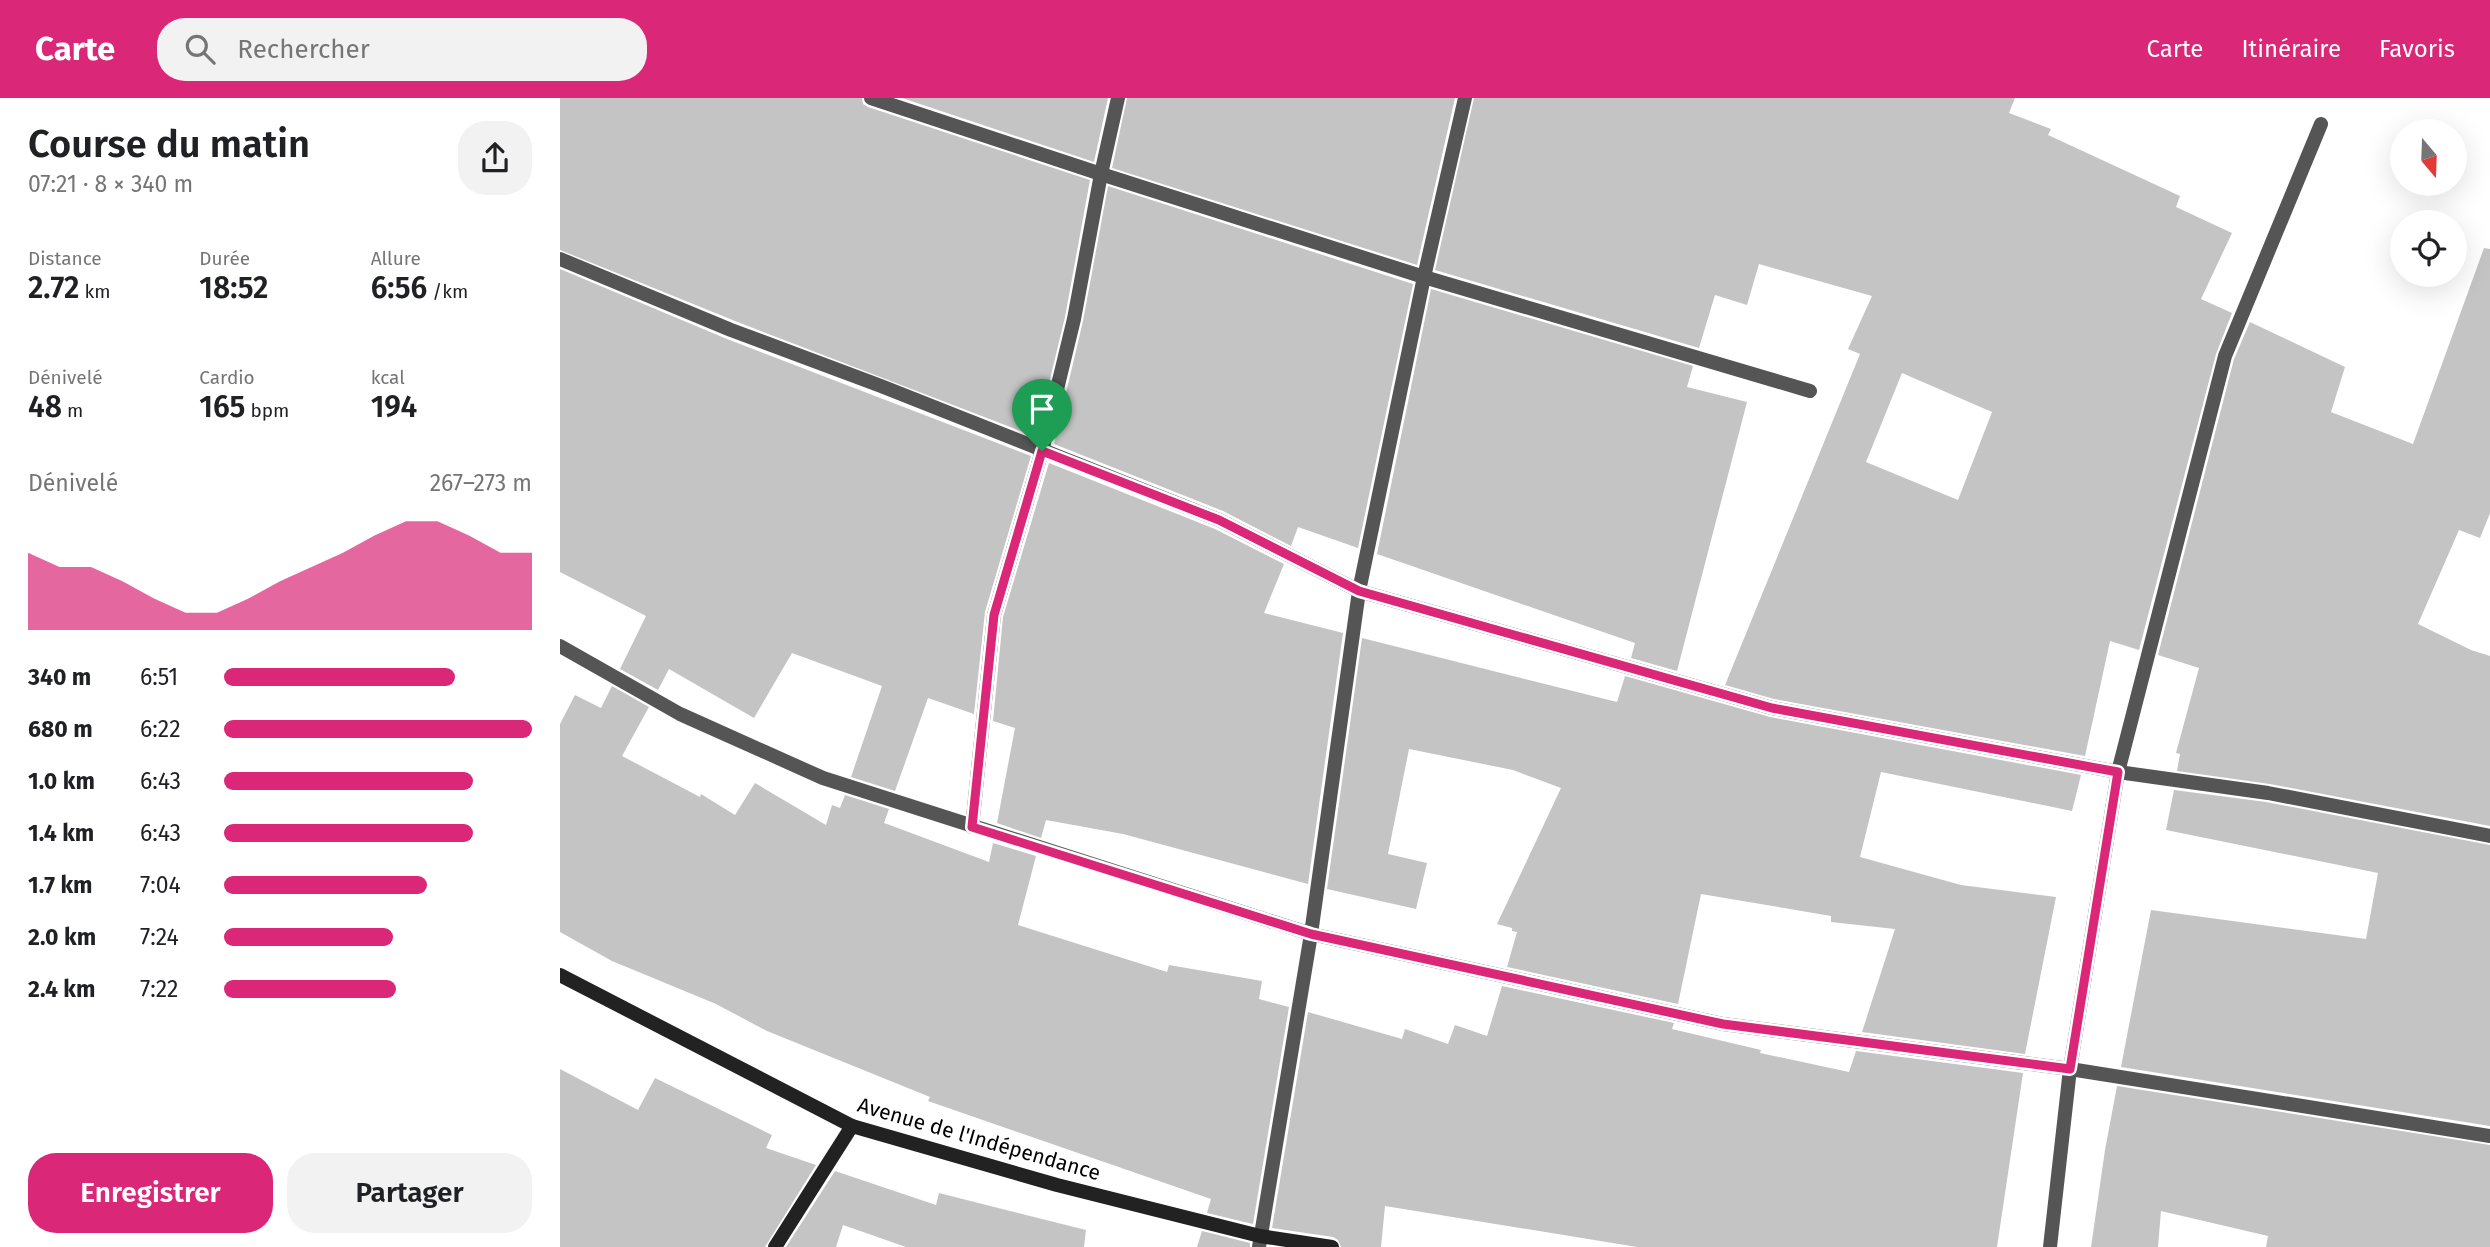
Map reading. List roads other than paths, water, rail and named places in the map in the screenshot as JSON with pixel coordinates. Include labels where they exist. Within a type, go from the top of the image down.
[{"type":"main road","name":"Avenue de l'Indépendance","points":[[560,975],[852,1126],[1259,1241],[1332,1247]]},
{"type":"main road","points":[[775,1247],[852,1126]]},
{"type":"street","points":[[871,98],[1424,276],[1810,391]]},
{"type":"street","points":[[972,827],[994,615],[1042,451],[1074,319],[1118,98]]},
{"type":"street","points":[[1259,1241],[1311,934],[1359,591],[1424,276],[1465,98]]},
{"type":"street","points":[[2050,1247],[2070,1069],[2118,772],[2225,356],[2321,124]]},
{"type":"street","points":[[560,259],[731,330],[881,386],[1219,520],[1359,591],[1772,708],[2118,772],[2268,793],[2490,836]]},
{"type":"street","points":[[560,646],[680,715],[823,778],[1311,934],[1723,1024],[2070,1069],[2490,1136]]}]
